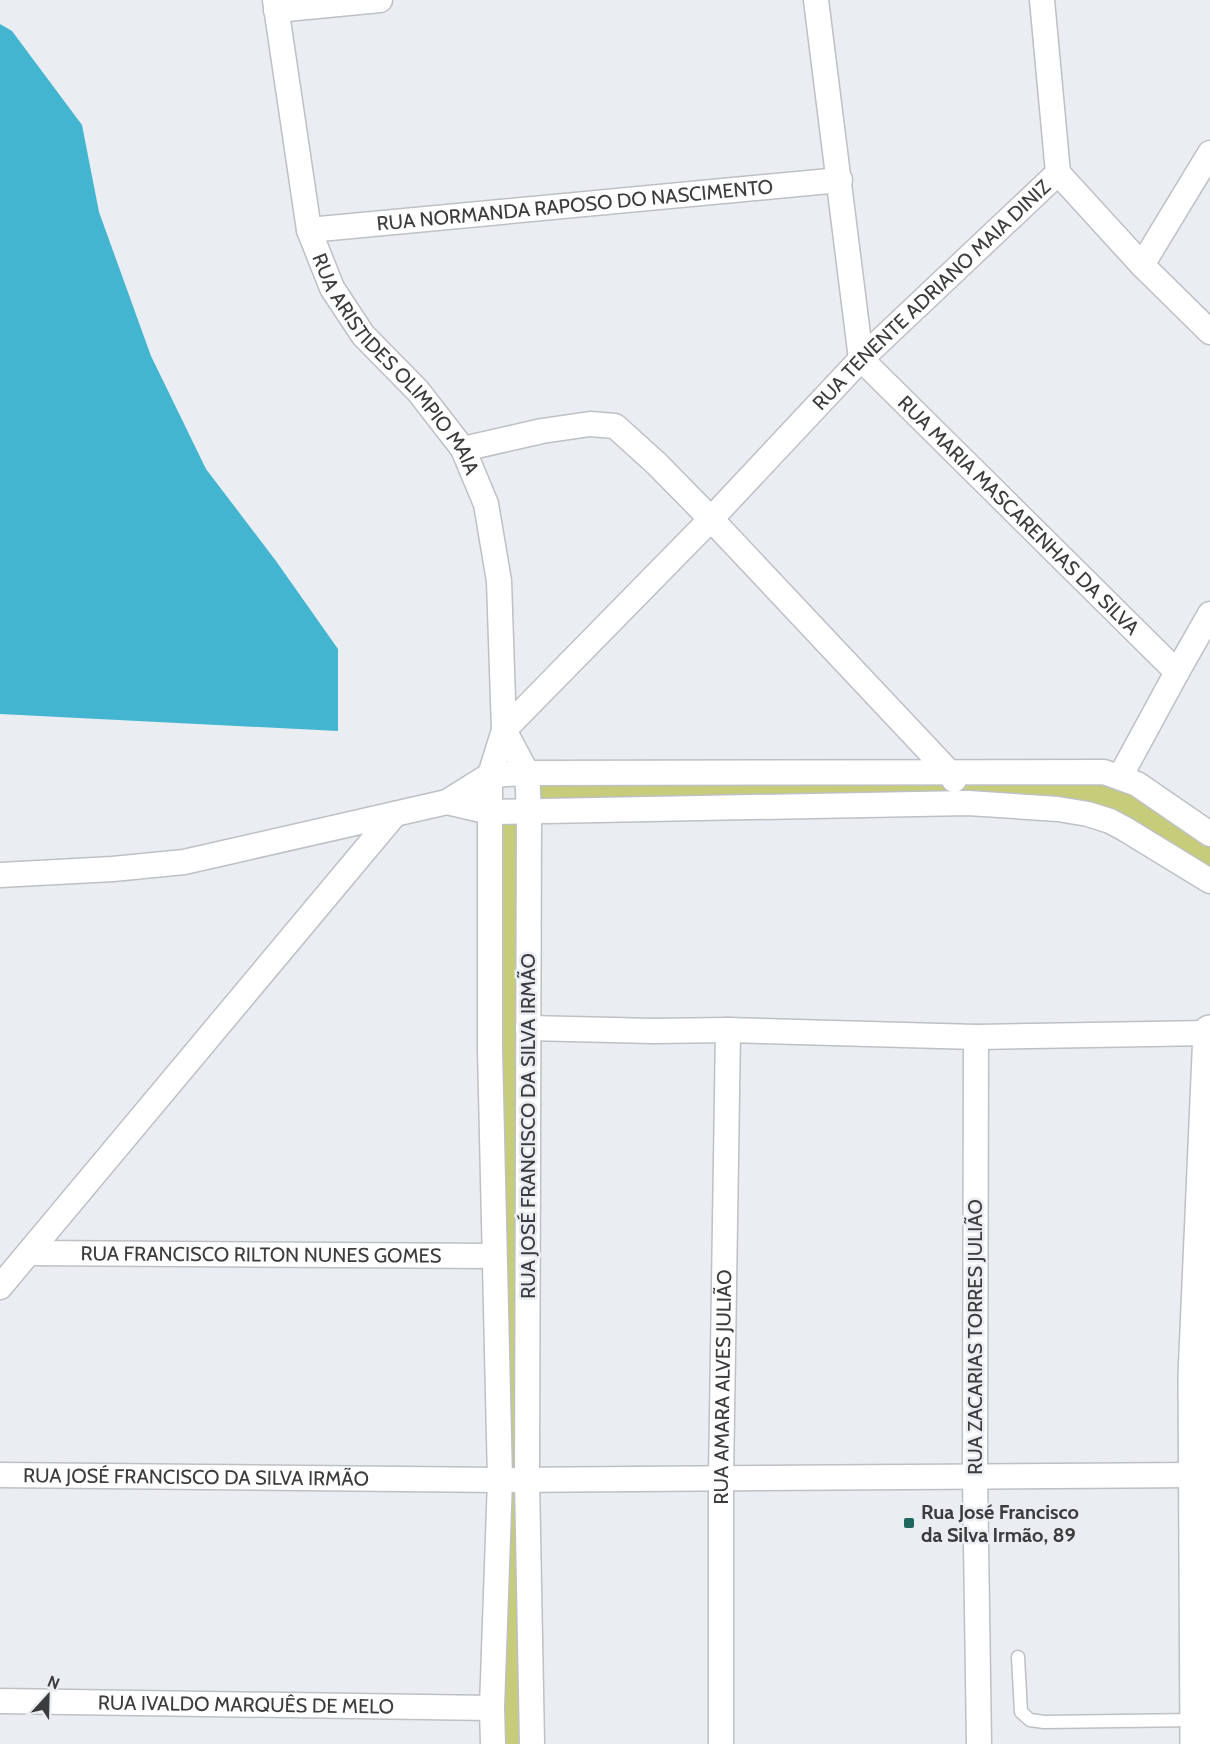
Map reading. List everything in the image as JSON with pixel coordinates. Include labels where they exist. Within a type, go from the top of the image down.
[{"type":"main road","points":[[1197,1732],[1196,1475],[1202,1379],[1210,1033]]},
{"type":"street","points":[[275,5],[380,0]]},
{"type":"street","points":[[816,0],[861,359]]},
{"type":"street","name":"RUA TENENTE ADRIANO MAIA DINIZ","points":[[504,730],[711,519],[861,359],[1058,173],[1042,0]]},
{"type":"street","name":"RUA ARISTIDES OLIMPIO MAIA","points":[[275,5],[309,230],[332,288],[363,335],[418,391],[463,449],[486,504],[500,581],[504,730]]},
{"type":"street","points":[[1142,266],[1210,153]]},
{"type":"street","points":[[1058,173],[1142,266],[1210,332]]},
{"type":"street","name":"RUA NORMANDA RAPOSO DO NASCIMENTO","points":[[309,230],[840,180]]},
{"type":"street","name":"RUA MARIA MASCARENHAS DA SILVA","points":[[861,359],[1177,672]]},
{"type":"street","points":[[463,449],[542,431],[590,424],[615,426],[657,464],[711,519],[949,772],[968,803]]},
{"type":"street","points":[[1120,777],[1210,614]]},
{"type":"street","points":[[504,730],[527,773]]},
{"type":"street","name":"RUA JOSÉ FRANCISCO DA SILVA IRMÃO","points":[[493,1744],[492,1708],[500,1480],[490,1049],[490,775],[504,730]]},
{"type":"street","points":[[0,875],[112,869],[184,862],[447,802],[490,775],[527,773],[1104,772],[1145,789],[1210,834]]},
{"type":"street","name":"RUA JOSÉ FRANCISCO DA SILVA IRMÃO","points":[[527,773],[529,811],[527,1480],[532,1744]]},
{"type":"street","points":[[447,802],[490,812],[968,803],[1058,809],[1088,814],[1110,821],[1210,881]]},
{"type":"street","points":[[0,1287],[395,814]]},
{"type":"street","points":[[528,1028],[728,1030],[976,1037],[1210,1033]]},
{"type":"street","name":"RUA AMARA ALVES JULIÃO","points":[[721,1744],[721,1478],[728,1030]]},
{"type":"street","name":"RUA ZACARIAS TORRES JULIÃO","points":[[976,1037],[975,1476],[979,1744]]},
{"type":"street","name":"RUA FRANCISCO RILTON NUNES GOMES","points":[[29,1253],[494,1256]]},
{"type":"street","name":"RUA JOSÉ FRANCISCO DA SILVA IRMÃO","points":[[0,1475],[527,1480],[1196,1475]]},
{"type":"street","name":"RUA IVALDO MARQUÊS DE MELO","points":[[0,1701],[492,1708]]},
{"type":"lane","points":[[1018,1657],[1021,1712],[1030,1720],[1197,1732]]},
{"type":"green space","points":[[1098,779],[1132,788],[1210,841],[1210,873],[1080,806],[536,806],[534,780]]},
{"type":"green space","points":[[494,817],[524,817],[527,1744],[505,1744]]},
{"type":"water","points":[[0,24],[12,31],[82,125],[99,212],[151,356],[206,469],[276,561],[338,649],[338,731],[0,714]]},
{"type":"place","name":"Rua José Francisco da Silva Irmão, 89","points":[[909,1523]]}]
